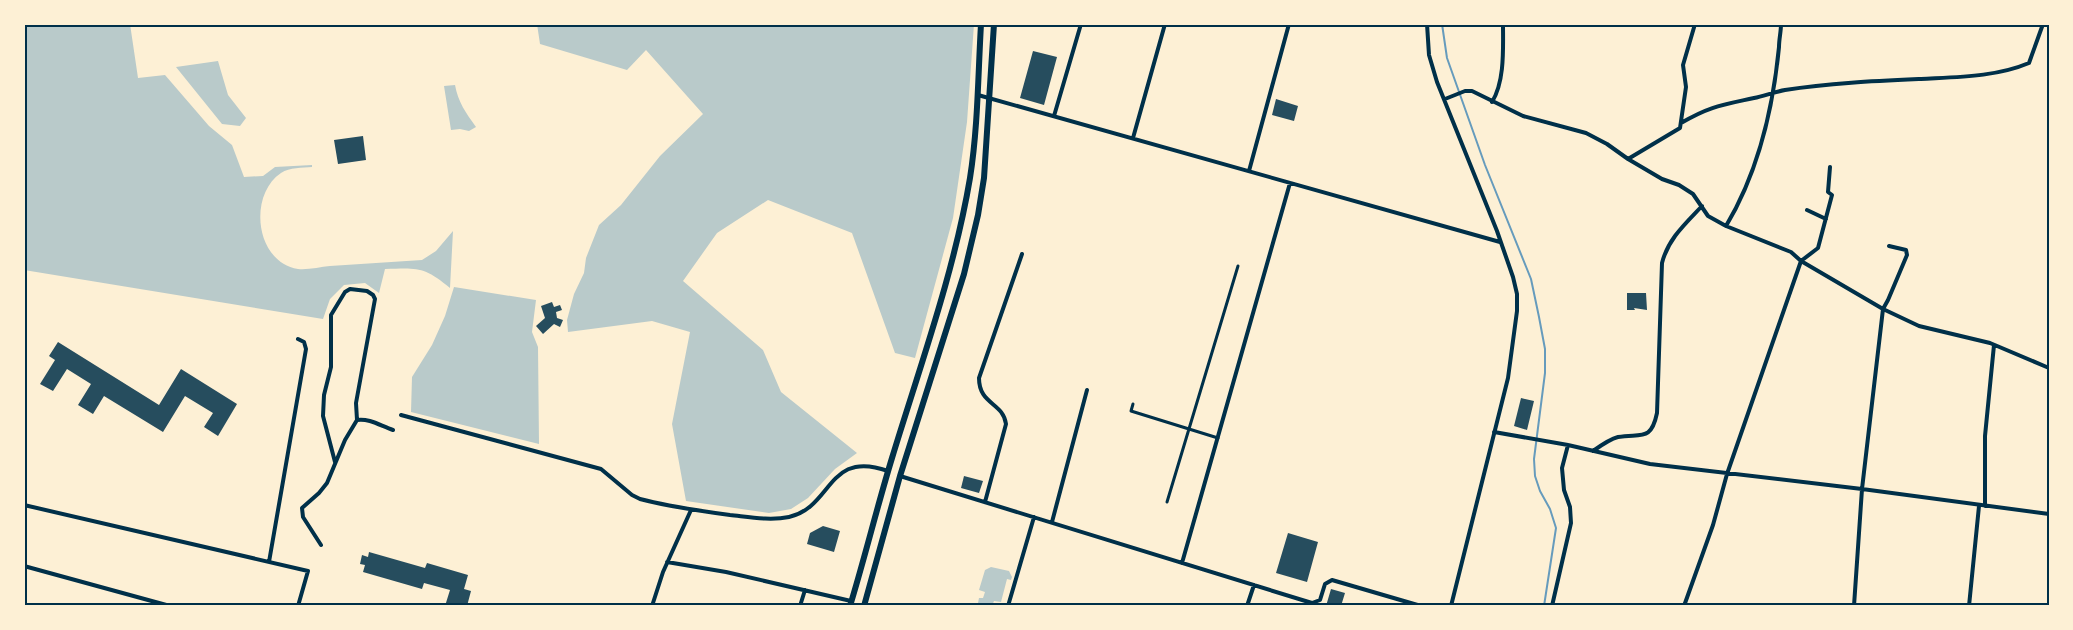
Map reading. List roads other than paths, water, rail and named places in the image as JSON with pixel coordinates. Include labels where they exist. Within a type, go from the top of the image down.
[{"type":"main road","points":[[851,604],[888,471],[949,272],[970,178],[978,95],[981,24]]},
{"type":"main road","points":[[864,606],[900,476],[964,274],[978,215],[984,178],[994,24]]},
{"type":"main road","points":[[888,471],[900,476]]},
{"type":"street","points":[[1054,116],[1081,24]]},
{"type":"street","points":[[1133,138],[1165,24]]},
{"type":"street","points":[[1249,171],[1289,24]]},
{"type":"street","points":[[1427,24],[1430,55],[1437,81],[1501,243],[1517,294],[1517,311],[1508,378],[1451,606]]},
{"type":"street","points":[[1492,102],[1499,83],[1503,24]]},
{"type":"street","points":[[1628,159],[1680,128],[1686,87],[1683,65],[1695,24]]},
{"type":"street","points":[[1726,226],[1751,174],[1766,132],[1776,78],[1781,24]]},
{"type":"street","points":[[1681,123],[1701,111],[1721,104],[1773,93],[1813,87],[1974,76],[2020,67],[2029,63],[2043,24]]},
{"type":"street","points":[[1445,99],[1472,91],[1523,116],[1586,133],[1662,179],[1694,194],[1708,216],[1726,226],[1791,252],[1801,261],[1882,309],[1919,326],[1994,345],[2049,368]]},
{"type":"street","points":[[978,95],[1501,243]]},
{"type":"street","points":[[1684,606],[1801,261],[1818,248],[1832,195],[1828,192],[1830,167]]},
{"type":"street","points":[[1182,563],[1290,183]]},
{"type":"street","points":[[1592,451],[1616,437],[1642,436],[1649,433],[1654,424],[1657,413],[1662,263],[1665,249],[1702,206]]},
{"type":"street","points":[[1807,210],[1826,219]]},
{"type":"street","points":[[1854,606],[1862,489],[1882,309],[1907,255],[1906,250],[1889,246]]},
{"type":"street","points":[[985,502],[1006,424],[1005,416],[983,396],[979,389],[978,378],[1022,254]]},
{"type":"street","points":[[1167,502],[1238,266]]},
{"type":"street","points":[[321,545],[303,517],[302,508],[327,483],[345,440],[357,420],[356,403],[375,300],[373,295],[367,291],[350,289],[345,292],[331,315],[331,367],[324,403],[324,423],[330,437],[335,462]]},
{"type":"street","points":[[269,561],[306,349],[304,342],[298,339]]},
{"type":"street","points":[[1985,506],[1985,436],[1994,345]]},
{"type":"street","points":[[1052,522],[1087,390]]},
{"type":"street","points":[[1133,404],[1131,411],[1218,438]]},
{"type":"street","points":[[400,415],[601,469],[640,499],[692,510],[754,518],[778,519],[804,512],[840,474],[852,467],[865,465],[888,471]]},
{"type":"street","points":[[357,420],[372,421],[393,430]]},
{"type":"street","points":[[1494,432],[1650,465],[1862,489],[2049,514]]},
{"type":"street","points":[[1552,606],[1572,523],[1570,507],[1564,490],[1562,468],[1568,446]]},
{"type":"street","points":[[900,476],[1314,603],[1320,600],[1326,582],[1332,580],[1420,606]]},
{"type":"street","points":[[24,505],[308,571],[298,606]]},
{"type":"street","points":[[1969,606],[1979,506]]},
{"type":"street","points":[[652,606],[667,562],[692,510]]},
{"type":"street","points":[[1008,606],[1034,517]]},
{"type":"street","points":[[667,562],[726,572],[805,590],[851,604]]},
{"type":"street","points":[[24,566],[170,606]]},
{"type":"street","points":[[1247,606],[1254,585]]},
{"type":"street","points":[[800,606],[805,590]]},
{"type":"waterway","points":[[1442,24],[1447,58],[1485,165],[1531,279],[1545,349],[1545,373],[1534,459],[1535,476],[1556,528],[1544,606]]}]
